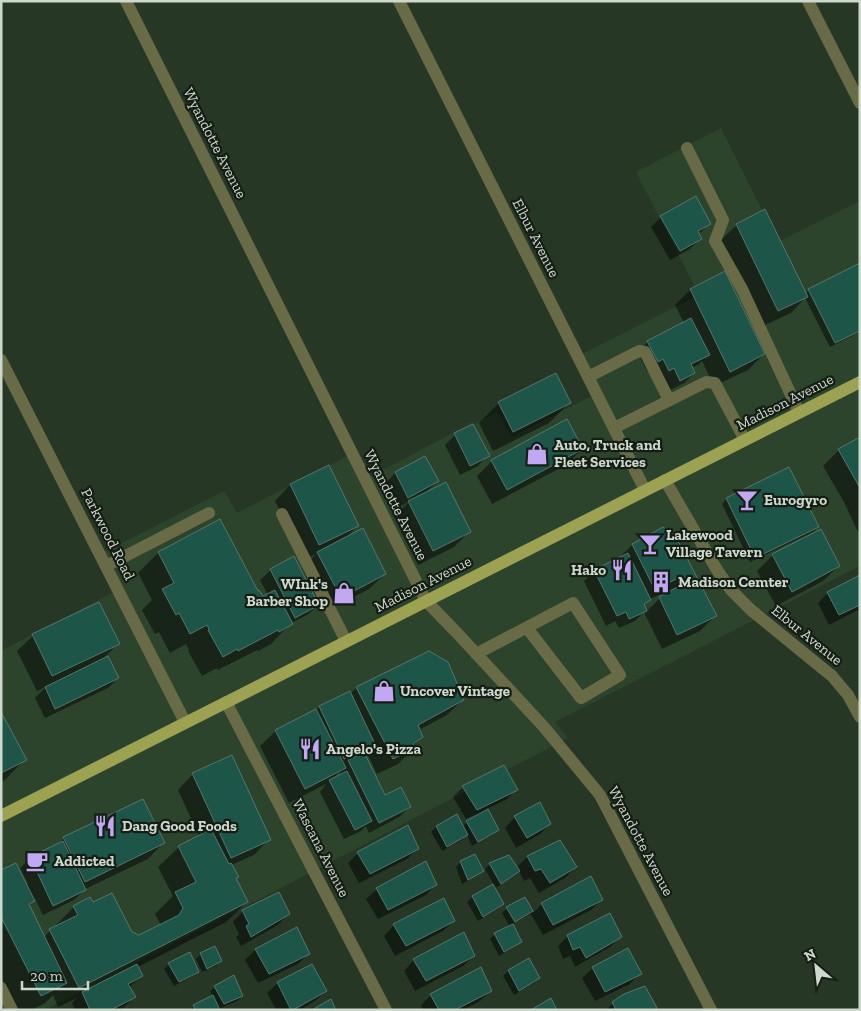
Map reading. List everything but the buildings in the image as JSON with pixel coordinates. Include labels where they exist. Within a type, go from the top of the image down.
[{"type":"main road","name":"Madison Avenue","points":[[1,816],[860,382]]},
{"type":"street","name":"Wyandotte Avenue","points":[[126,1],[426,601],[544,727],[600,794],[711,1010]]},
{"type":"street","name":"Elbur Avenue","points":[[399,1],[645,490]]},
{"type":"street","points":[[808,1],[860,103]]},
{"type":"street","points":[[687,148],[723,220],[715,241],[742,289],[800,412]]},
{"type":"street","points":[[588,377],[639,351],[645,352],[670,400]]},
{"type":"street","name":"Parkwood Road","points":[[1,360],[186,722]]},
{"type":"street","points":[[614,428],[706,382],[716,383],[745,440]]},
{"type":"street","name":"Elbur Avenue","points":[[666,480],[718,570],[732,590],[751,610],[832,676],[848,695],[860,717]]},
{"type":"street","points":[[106,566],[209,513]]},
{"type":"street","points":[[282,514],[346,641]]},
{"type":"street","points":[[476,654],[573,603],[620,675],[580,698],[527,628]]},
{"type":"street","name":"Wascana Avenue","points":[[226,702],[386,1010]]},
{"type":"street","points":[[1,988],[12,1010]]},
{"type":"shaded area","points":[[721,128],[778,242],[860,201],[860,566],[555,722],[568,738],[45,1010],[1,1010],[1,651],[123,587],[104,552],[224,491],[237,513],[357,451],[370,477],[473,422],[475,424],[497,412],[512,437],[601,391],[582,354],[699,295],[636,172]]},
{"type":"place","name":"Auto, Truck and Fleet Services","points":[[537,454]]},
{"type":"place","name":"Eurogyro","points":[[747,500]]},
{"type":"place","name":"Lakewood Village Tavern","points":[[650,544]]},
{"type":"place","name":"Hako","points":[[622,570]]},
{"type":"place","name":"Madison Cemter","points":[[661,582]]},
{"type":"place","name":"WInk's Barber Shop","points":[[344,593]]},
{"type":"place","name":"Uncover Vintage","points":[[384,691]]},
{"type":"place","name":"Angelo's Pizza","points":[[310,749]]},
{"type":"place","name":"Dang Good Foods","points":[[105,826]]},
{"type":"place","name":"Addicted","points":[[37,861]]}]
